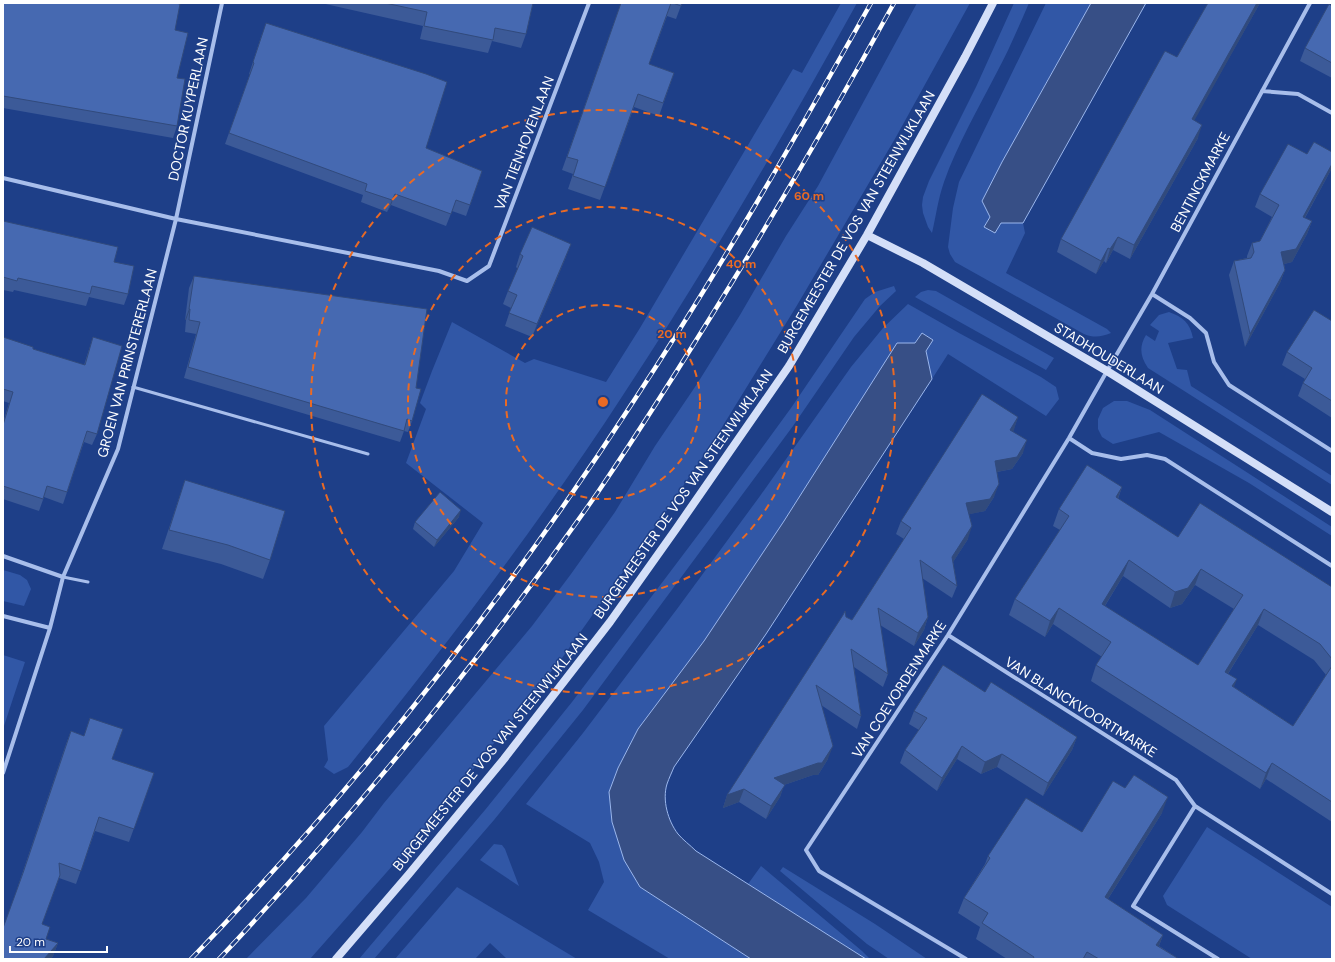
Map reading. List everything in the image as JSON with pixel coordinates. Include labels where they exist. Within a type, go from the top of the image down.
[{"type":"street","name":"DOCTOR KUYPERLAAN","points":[[176,219],[222,3]]},
{"type":"street","name":"VAN TIENHOVENLAAN","points":[[176,219],[439,271],[467,282],[489,266],[589,3]]},
{"type":"street","name":"BURGEMEESTER DE VOS VAN STEENWIJKLAAN","points":[[336,959],[399,886],[504,759],[610,622],[789,366],[867,234],[965,57],[993,3]]},
{"type":"street","name":"BENTINCKMARKE","points":[[1107,371],[1152,294],[1310,3]]},
{"type":"street","points":[[1262,91],[1298,94],[1332,113]]},
{"type":"street","points":[[3,178],[176,219]]},
{"type":"street","name":"GROEN VAN PRINSTERERLAAN","points":[[3,773],[50,628],[63,577],[118,448],[176,219]]},
{"type":"street","name":"STADHOUDERLAAN","points":[[867,234],[923,263],[1107,371],[1332,512]]},
{"type":"street","points":[[1152,294],[1190,318],[1206,333],[1214,362],[1229,385],[1332,451]]},
{"type":"street","name":"VAN COEVORDENMARKE","points":[[966,959],[819,871],[806,850],[948,636],[1069,438],[1107,371]]},
{"type":"street","points":[[1069,438],[1092,453],[1121,459],[1146,455],[1165,459],[1332,566]]},
{"type":"street","points":[[3,556],[63,577]]},
{"type":"street","points":[[3,616],[50,628]]},
{"type":"street","name":"VAN BLANCKVOORTMARKE","points":[[948,636],[1176,780],[1195,806],[1332,894]]},
{"type":"street","points":[[1195,806],[1133,906],[1218,959]]},
{"type":"lane","points":[[134,387],[368,454]]},
{"type":"lane","points":[[63,577],[88,582]]},
{"type":"shaded area","points":[[841,3],[857,3],[745,200],[656,345],[593,441],[526,536],[421,676],[348,767],[334,774],[324,767],[328,760],[324,726],[454,571],[483,523],[406,463],[426,409],[420,403],[452,322],[525,363],[534,359],[606,382],[640,328],[793,69],[802,73]]},
{"type":"shaded area","points":[[917,3],[970,3],[896,137],[796,307],[716,437],[667,510],[562,658],[424,830],[310,959],[246,959],[306,898],[362,832],[384,803],[532,626],[615,512],[655,446],[697,384],[740,315],[786,236],[818,186]]},
{"type":"shaded area","points":[[1014,3],[1029,3],[1006,55],[949,168],[940,195],[932,233],[923,213],[923,197],[929,181],[976,87]]},
{"type":"shaded area","points":[[1046,3],[1091,3],[982,201],[990,217],[984,227],[995,232],[1001,223],[1023,223],[1025,233],[1006,273],[1107,329],[1111,333],[1101,336],[1084,334],[955,262],[948,247],[953,208],[959,182]]},
{"type":"shaded area","points":[[1091,3],[1146,3],[1023,223],[1001,223],[995,233],[984,227],[990,217],[982,201],[1002,162]]},
{"type":"shaded area","points":[[894,286],[896,291],[880,306],[854,337],[793,426],[583,710],[494,820],[374,959],[359,959],[485,810],[572,702],[707,523],[791,408],[865,299],[875,292]]},
{"type":"shaded area","points":[[928,290],[936,291],[1054,358],[1046,370],[915,297],[921,292]]},
{"type":"shaded area","points":[[908,304],[1041,377],[1056,387],[1059,399],[1046,416],[948,354],[932,379],[926,351],[933,340],[922,333],[784,521],[704,641],[638,729],[618,768],[609,792],[640,887],[751,959],[670,959],[588,910],[604,882],[599,862],[590,843],[526,804],[583,733],[677,609],[760,496],[851,367],[883,328]]},
{"type":"shaded area","points":[[1169,312],[1182,318],[1188,324],[1192,333],[1193,338],[1168,343],[1177,369],[1187,370],[1191,386],[1332,476],[1332,485],[1148,368],[1143,360],[1141,352],[1142,343],[1146,335],[1155,341],[1159,331],[1150,325],[1159,315]]},
{"type":"shaded area","points":[[922,333],[933,340],[926,351],[932,379],[766,634],[674,767],[667,784],[665,797],[671,823],[678,834],[696,851],[866,959],[751,959],[640,887],[624,860],[612,822],[609,792],[618,768],[638,729],[704,641],[784,521],[897,343],[915,343]]},
{"type":"shaded area","points":[[1114,401],[1127,401],[1150,410],[1332,527],[1332,536],[1249,483],[1159,432],[1113,444],[1102,437],[1098,429],[1098,419],[1103,408]]},
{"type":"shaded area","points":[[3,570],[20,575],[27,580],[31,589],[24,606],[3,601]]},
{"type":"shaded area","points":[[3,655],[25,662],[3,729]]},
{"type":"shaded area","points":[[1207,827],[1332,907],[1332,959],[1252,959],[1167,905],[1163,896]]},
{"type":"shaded area","points":[[494,844],[502,845],[505,849],[519,886],[480,860]]},
{"type":"shaded area","points":[[761,866],[870,959],[866,959],[748,884]]},
{"type":"shaded area","points":[[783,867],[875,924],[927,959],[889,959],[867,944],[780,871]]},
{"type":"shaded area","points":[[457,887],[577,959],[507,959],[490,943],[475,959],[395,959]]},
{"type":"building","points":[[3,3],[180,4],[175,30],[188,33],[177,78],[185,79],[177,126],[3,96]]},
{"type":"building","points":[[385,3],[533,3],[526,34],[495,28],[493,40],[424,26],[427,12]]},
{"type":"building","points":[[621,3],[671,3],[649,64],[674,73],[663,103],[638,94],[605,187],[573,176],[578,160],[567,157]]},
{"type":"building","points":[[673,3],[682,3],[681,6]]},
{"type":"building","points":[[1208,3],[1257,3],[1192,119],[1202,125],[1134,245],[1118,237],[1110,249],[1108,248],[1101,261],[1061,239],[1165,51],[1177,57]]},
{"type":"building","points":[[1329,4],[1332,6],[1332,63],[1305,48]]},
{"type":"building","points":[[266,23],[447,82],[426,148],[482,171],[470,205],[456,200],[451,214],[395,194],[392,200],[365,191],[367,184],[229,133],[254,63],[253,62]]},
{"type":"building","points":[[1314,142],[1332,152],[1332,164],[1303,217],[1312,221],[1296,249],[1281,252],[1285,270],[1250,334],[1234,261],[1251,258],[1254,252],[1252,243],[1260,241],[1279,205],[1260,194],[1288,144],[1307,154]]},
{"type":"building","points":[[3,221],[118,247],[114,262],[134,266],[128,294],[92,286],[90,294],[18,278],[17,281],[3,277]]},
{"type":"building","points":[[532,227],[571,244],[537,324],[509,313],[517,295],[508,291],[523,256],[520,254]]},
{"type":"building","points":[[194,276],[427,309],[416,388],[421,389],[412,421],[407,419],[404,431],[188,367],[200,322],[189,320],[189,309]]},
{"type":"building","points":[[1314,310],[1332,321],[1332,401],[1303,383],[1312,368],[1287,352]]},
{"type":"building","points":[[3,337],[33,347],[33,349],[85,365],[93,337],[122,346],[97,434],[87,431],[67,492],[47,486],[43,499],[3,486],[3,425],[13,392],[3,389]]},
{"type":"building","points":[[982,394],[1018,417],[1010,430],[1027,440],[1017,457],[995,461],[999,484],[990,499],[966,503],[972,526],[952,557],[957,586],[920,560],[928,617],[918,633],[878,608],[888,674],[851,649],[861,716],[816,685],[833,746],[822,763],[774,778],[785,785],[771,806],[744,789],[727,795],[845,611],[846,617],[852,620],[911,528],[901,521]]},
{"type":"building","points":[[1087,465],[1122,487],[1116,497],[1178,537],[1200,503],[1332,587],[1332,659],[1320,644],[1264,609],[1225,672],[1237,679],[1232,686],[1293,726],[1332,666],[1332,802],[1272,763],[1266,773],[1096,665],[1111,642],[1059,608],[1050,621],[1015,599],[1069,516],[1059,509]],"holes":[[[1129,560],[1175,592],[1188,588],[1201,569],[1243,595],[1198,665],[1102,604]]]},
{"type":"building","points":[[185,480],[285,511],[270,560],[228,545],[169,530]]},
{"type":"building","points":[[440,492],[461,510],[437,540],[415,522]]},
{"type":"building","points":[[943,665],[985,692],[991,682],[1077,737],[1048,783],[1002,754],[985,762],[962,746],[942,778],[905,750],[927,718],[914,711]]},
{"type":"building","points":[[90,718],[123,729],[112,759],[154,773],[134,829],[99,817],[81,871],[59,863],[60,875],[42,924],[50,927],[46,939],[58,943],[44,959],[3,959],[3,928],[71,731],[84,736]]},
{"type":"building","points":[[1134,775],[1168,797],[1105,897],[1163,935],[1156,945],[1179,959],[1099,959],[1087,952],[1083,959],[1033,959],[1034,957],[982,923],[988,913],[964,898],[990,858],[988,856],[1026,798],[1082,832],[1113,781],[1125,788]]},
{"type":"railway","points":[[191,959],[312,827],[370,759],[427,690],[535,547],[635,399],[697,302],[786,153],[871,3]]},
{"type":"railway","points":[[219,959],[320,847],[417,732],[510,614],[598,492],[666,389],[752,249],[835,109],[894,3]]}]
